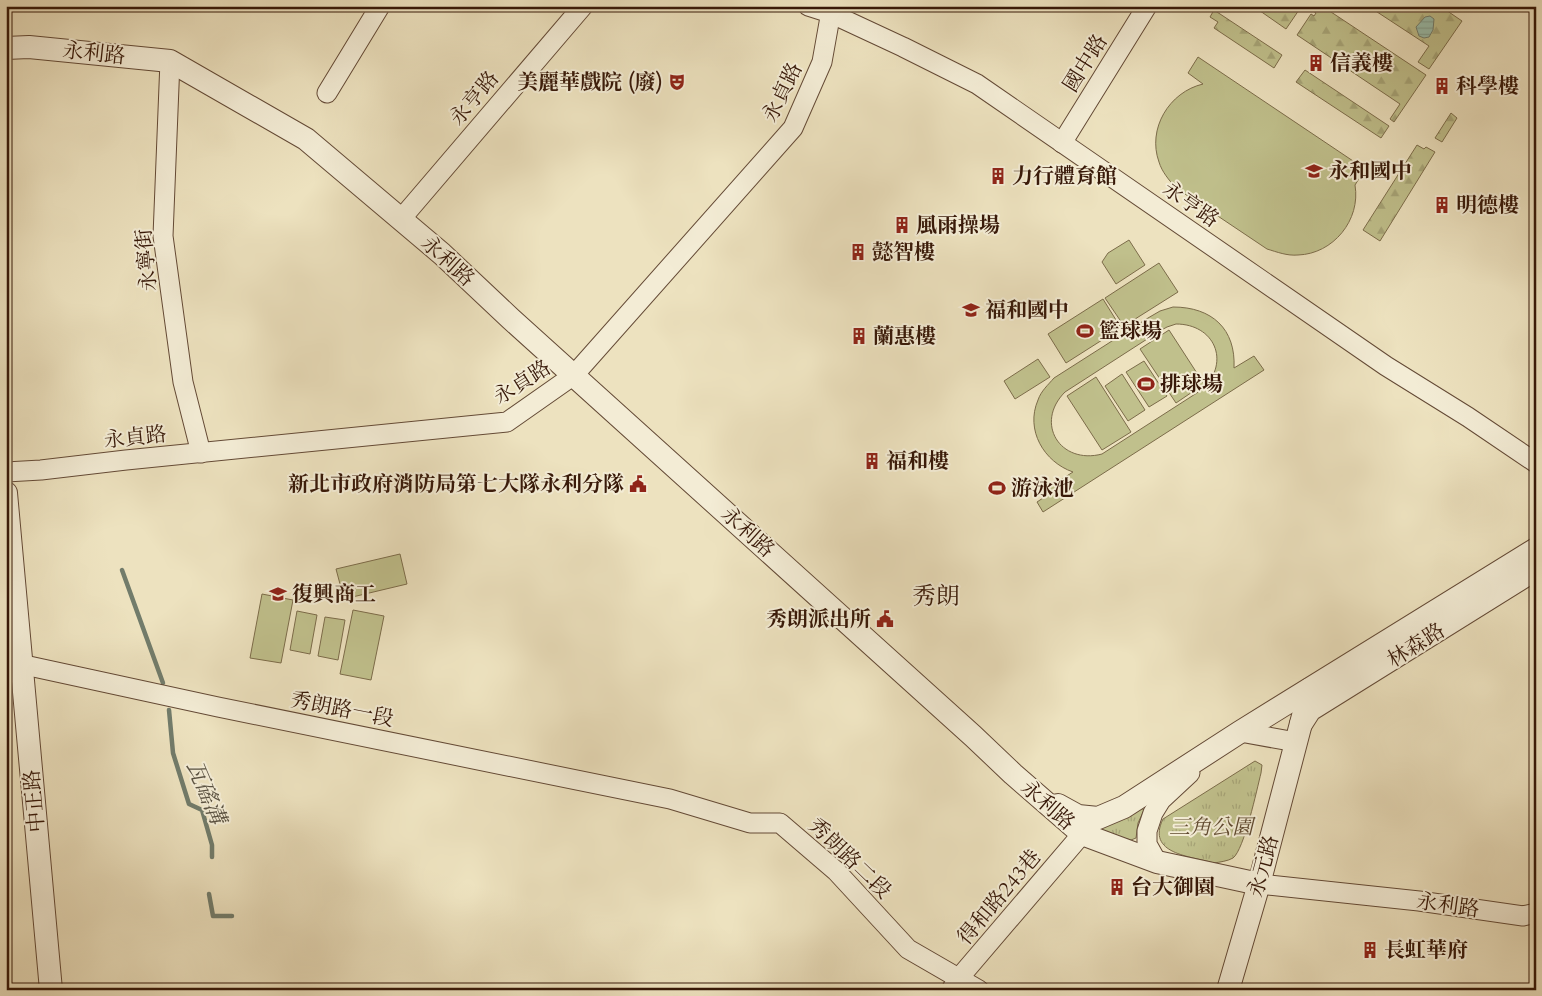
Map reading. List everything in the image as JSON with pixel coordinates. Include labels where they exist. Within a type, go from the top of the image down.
[{"type":"street","points":[[327,93],[380,6]]},
{"type":"street","name":"永亨路","points":[[401,219],[583,6]]},
{"type":"street","name":"永亨路","points":[[808,6],[831,10],[978,84],[1386,366],[1468,417],[1536,463]]},
{"type":"street","name":"國中路","points":[[1062,143],[1146,6]]},
{"type":"street","name":"永貞路","points":[[6,472],[507,422],[574,375],[793,128],[822,62],[831,10]]},
{"type":"street","name":"永利路","points":[[6,48],[29,47],[170,61],[306,139],[442,254],[511,319],[973,736],[1027,788],[1082,834],[1157,862],[1259,884],[1418,901],[1523,916],[1536,913]]},
{"type":"street","name":"永寧街","points":[[170,61],[163,236],[182,382],[201,452]]},
{"type":"street","name":"中正路","points":[[6,493],[14,662],[50,990]]},
{"type":"street","name":"林森路","points":[[1027,788],[1078,816],[1098,818],[1124,807],[1231,738],[1536,549]]},
{"type":"street","name":"林森路","points":[[1298,734],[1310,710],[1536,569]]},
{"type":"street","name":"秀朗路一段","points":[[14,662],[218,707],[670,799]]},
{"type":"street","points":[[1157,862],[1148,844],[1147,832],[1152,813],[1161,800],[1231,738],[1298,734],[1310,689]]},
{"type":"street","name":"永元路","points":[[1228,990],[1259,884],[1298,734]]},
{"type":"street","name":"秀朗路二段","points":[[670,799],[750,823],[780,823],[836,871],[908,949],[955,984],[980,990]]},
{"type":"street","name":"得和路243巷","points":[[955,984],[1082,834]]},
{"type":"green space","points":[[1253,6],[1299,6],[1301,7],[1286,29]]},
{"type":"green space","points":[[1316,6],[1322,6],[1426,75],[1394,122],[1390,119],[1400,104],[1297,35],[1311,14],[1314,16],[1316,13],[1313,11]]},
{"type":"green space","points":[[1368,6],[1440,6],[1462,21],[1429,69],[1418,62],[1429,46]]},
{"type":"green space","points":[[1214,10],[1282,55],[1274,68],[1214,28],[1218,22],[1210,17]]},
{"type":"green space","points":[[1198,57],[1365,169],[1355,185],[1354,211],[1349,222],[1342,233],[1323,249],[1294,255],[1267,249],[1176,188],[1166,176],[1160,166],[1156,150],[1156,137],[1159,125],[1171,103],[1191,88],[1203,84],[1188,73]]},
{"type":"green space","points":[[1305,70],[1389,126],[1381,138],[1296,82]]},
{"type":"green space","points":[[1451,113],[1457,118],[1442,142],[1435,138]]},
{"type":"green space","points":[[1417,145],[1435,152],[1380,241],[1363,230]]},
{"type":"green space","points":[[1129,240],[1145,265],[1116,284],[1102,262],[1108,253]]},
{"type":"green space","name":"籃球場","points":[[1159,263],[1178,292],[1124,326],[1105,298]]},
{"type":"green space","name":"籃球場","points":[[1103,299],[1121,328],[1066,363],[1048,334]]},
{"type":"green space","points":[[1173,307],[1187,308],[1210,316],[1219,323],[1231,342],[1234,354],[1234,368],[1254,356],[1264,370],[1043,512],[1037,502],[1049,494],[1046,489],[1073,472],[1053,461],[1040,444],[1034,422],[1035,411],[1041,394],[1054,378],[1160,311]],"holes":[[[1176,324],[1200,330],[1209,337],[1217,356],[1216,367],[1203,389],[1102,454],[1087,456],[1074,453],[1056,439],[1052,428],[1052,416],[1056,404],[1065,392],[1167,327]]]},
{"type":"green space","name":"籃球場","points":[[1169,330],[1204,384],[1176,403],[1140,349]]},
{"type":"green space","points":[[1038,359],[1050,377],[1015,399],[1004,381]]},
{"type":"green space","name":"排球場","points":[[1144,361],[1167,396],[1149,407],[1126,372]]},
{"type":"green space","name":"排球場","points":[[1122,374],[1145,410],[1128,421],[1105,386]]},
{"type":"green space","name":"籃球場","points":[[1096,377],[1131,432],[1102,450],[1067,396]]},
{"type":"green space","points":[[400,554],[407,584],[344,599],[336,569]]},
{"type":"green space","points":[[262,594],[293,600],[281,663],[250,658]]},
{"type":"green space","points":[[353,610],[384,616],[371,680],[340,674]]},
{"type":"green space","points":[[297,611],[317,615],[310,654],[290,650]]},
{"type":"green space","points":[[325,617],[345,620],[338,660],[318,656]]},
{"type":"green space","name":"三角公園","points":[[1255,761],[1262,765],[1261,773],[1246,832],[1233,858],[1214,863],[1183,855],[1165,846],[1160,840],[1159,831],[1163,819]]},
{"type":"green space","points":[[1141,808],[1144,810],[1138,823],[1136,838],[1131,840],[1097,831],[1098,824]]},
{"type":"shaded area","points":[[1430,16],[1434,19],[1433,30],[1429,37],[1419,36],[1416,27],[1425,17]]},
{"type":"waterway","name":"瓦磘溝","points":[[122,570],[163,683]]},
{"type":"waterway","name":"瓦磘溝","points":[[169,710],[173,753],[189,804],[202,810],[212,845],[212,857]]},
{"type":"waterway","name":"瓦磘溝","points":[[209,894],[213,916],[232,916]]},
{"type":"place","name":"信義樓","points":[[1316,63]]},
{"type":"place","name":"美麗華戲院 (廢)","points":[[677,82]]},
{"type":"place","name":"科學樓","points":[[1442,86]]},
{"type":"place","name":"永和國中","points":[[1314,171]]},
{"type":"place","name":"力行體育館","points":[[998,176]]},
{"type":"place","name":"明德樓","points":[[1442,205]]},
{"type":"place","name":"風雨操場","points":[[902,225]]},
{"type":"place","name":"懿智樓","points":[[858,252]]},
{"type":"place","name":"福和國中","points":[[971,310]]},
{"type":"place","name":"籃球場","points":[[1085,331]]},
{"type":"place","name":"蘭惠樓","points":[[859,336]]},
{"type":"place","name":"排球場","points":[[1146,384]]},
{"type":"place","name":"福和樓","points":[[872,461]]},
{"type":"place","name":"新北市政府消防局第七大隊永利分隊","points":[[638,484]]},
{"type":"place","name":"游泳池","points":[[997,488]]},
{"type":"place","name":"復興商工","points":[[278,594]]},
{"type":"place","name":"秀朗派出所","points":[[885,619]]},
{"type":"place","name":"台大御園","points":[[1117,887]]},
{"type":"place","name":"長虹華府","points":[[1370,950]]},
{"type":"district","name":"秀朗","points":[[936,596]]}]
